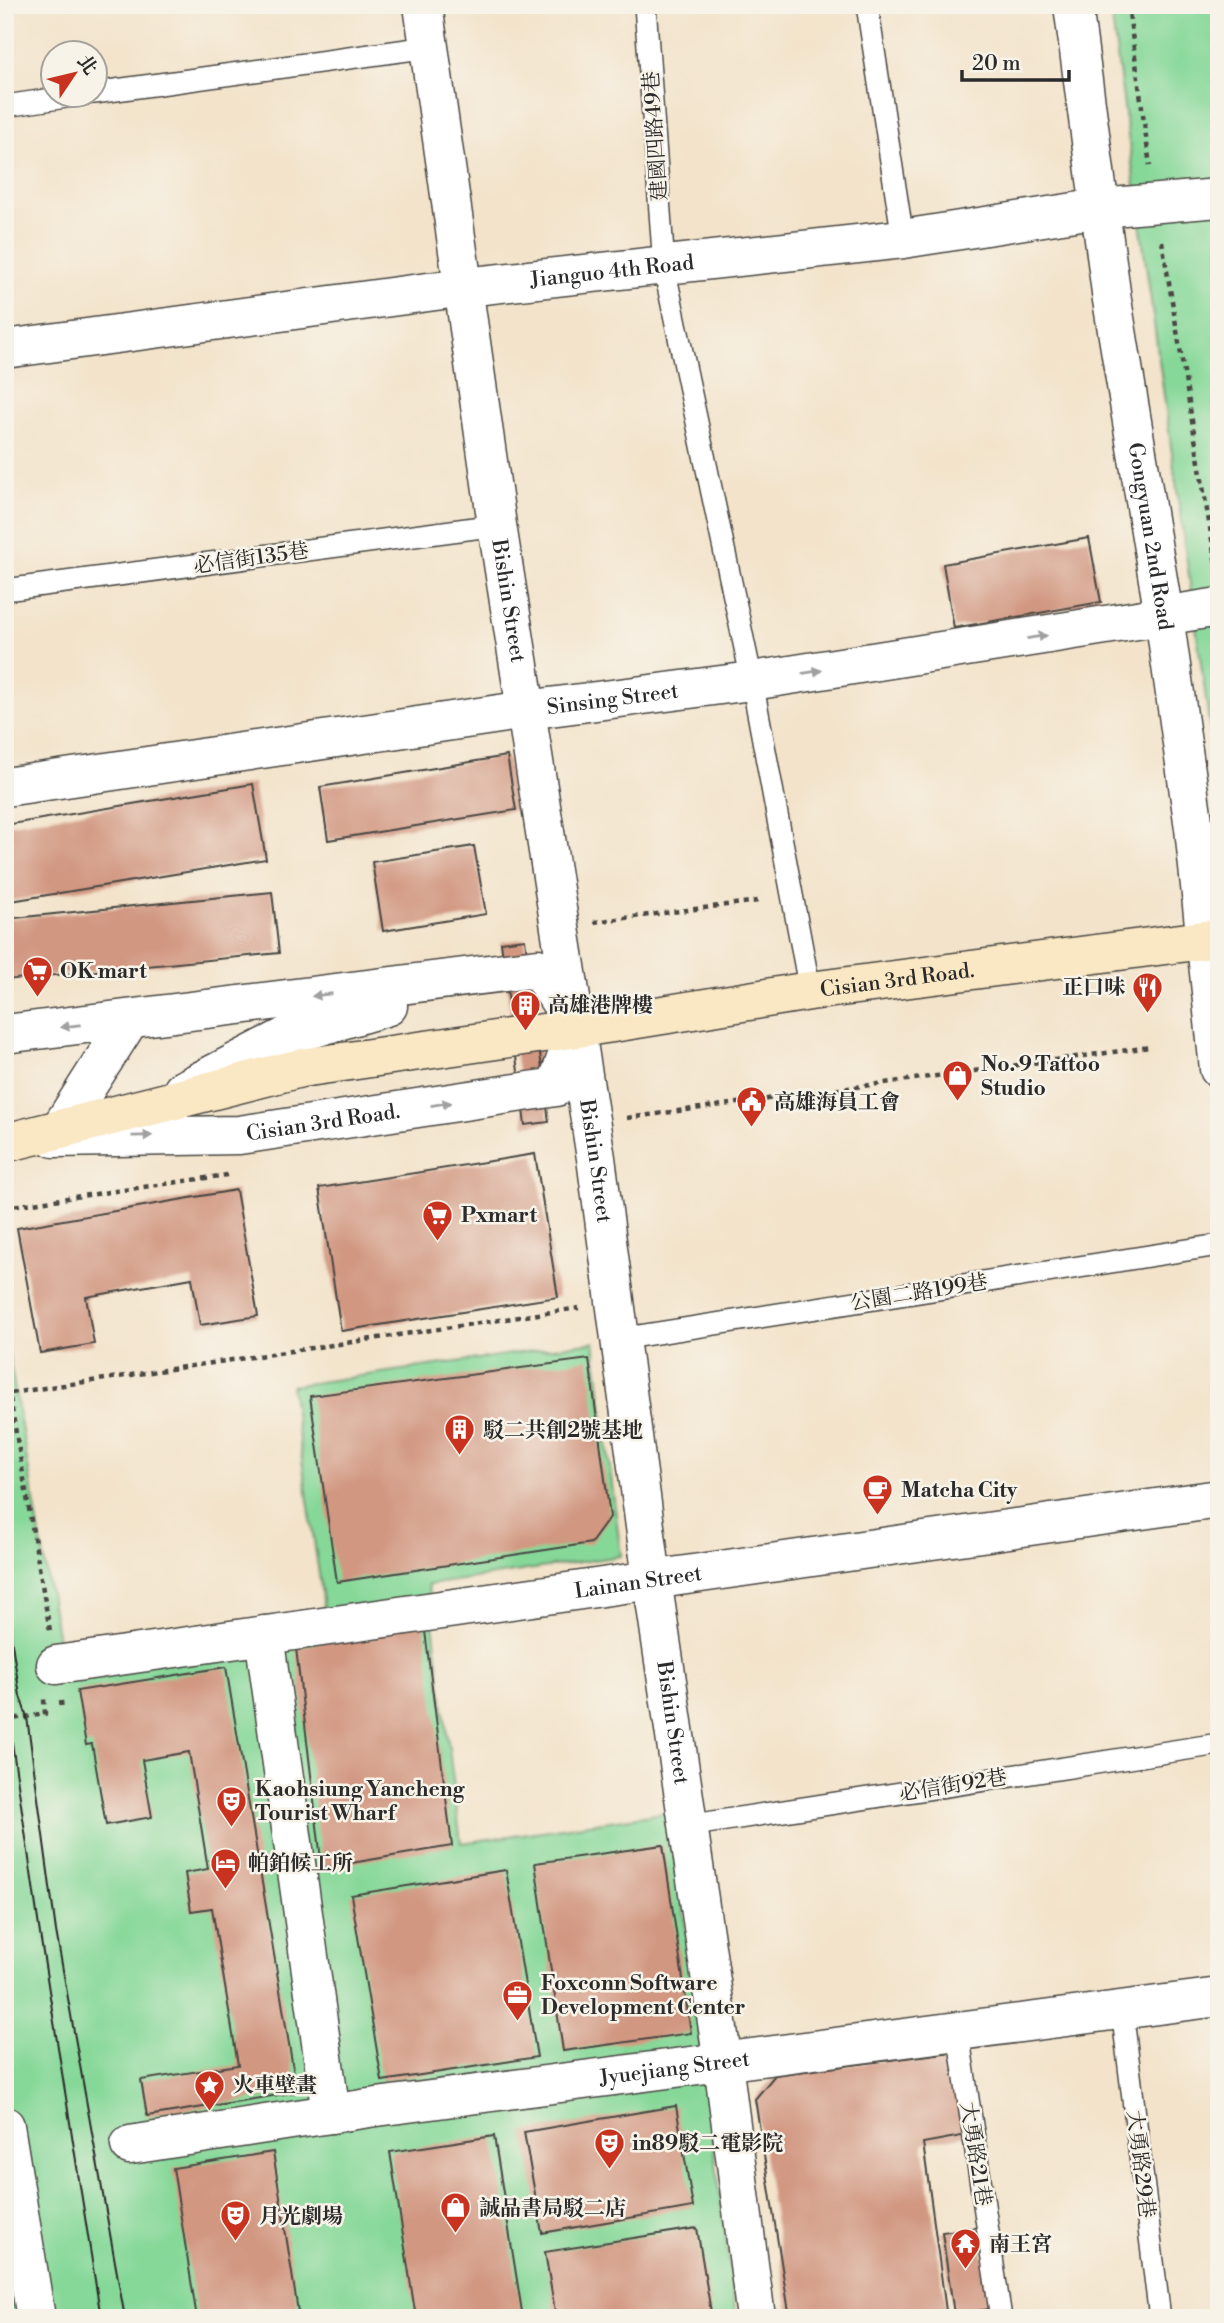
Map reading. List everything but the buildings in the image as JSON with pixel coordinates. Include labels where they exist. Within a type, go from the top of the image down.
[{"type":"street","name":"Bishin Street","points":[[423,5],[498,525],[577,1027],[687,1826],[709,2064],[755,2318]]},
{"type":"street","name":"Gongyuan 2nd Road","points":[[1073,5],[1112,300],[1213,939],[1219,1069]]},
{"type":"street","name":"Jianguo 4th Road","points":[[5,349],[465,287],[903,239],[1100,208],[1219,198]]},
{"type":"street","name":"Sinsing Street","points":[[5,787],[526,710],[752,681],[1219,607]]},
{"type":"street","name":"Cisian 3rd Road.","points":[[30,1137],[301,1068],[810,991],[1213,939]]},
{"type":"street","name":"Cisian 3rd Road.","points":[[5,1034],[538,968],[577,1027]]},
{"type":"street","name":"Cisian 3rd Road.","points":[[160,1102],[287,1036],[494,974]]},
{"type":"street","points":[[30,1137],[130,1019]]},
{"type":"street","name":"Cisian 3rd Road.","points":[[30,1137],[239,1135],[555,1087],[577,1027]]},
{"type":"street","name":"Lainan Street","points":[[56,1665],[1219,1499]]},
{"type":"street","points":[[264,1634],[331,2114]]},
{"type":"street","name":"Jyuejiang Street","points":[[130,2145],[331,2114],[1219,1997]]},
{"type":"street","points":[[5,2126],[36,2318]]},
{"type":"lane","name":"建國四路49巷","points":[[645,5],[664,267],[752,681],[810,991]]},
{"type":"lane","points":[[867,5],[903,239]]},
{"type":"lane","points":[[108,91],[429,47]]},
{"type":"lane","points":[[5,106],[38,101]]},
{"type":"lane","name":"必信街135巷","points":[[5,590],[498,525]]},
{"type":"lane","name":"公園二路199巷","points":[[617,1321],[1219,1245]]},
{"type":"lane","name":"必信街92巷","points":[[687,1826],[1219,1744]]},
{"type":"lane","name":"大勇路29巷","points":[[1122,2010],[1160,2318]]},
{"type":"lane","name":"大勇路21巷","points":[[958,2032],[1001,2318]]},
{"type":"path","points":[[1128,5],[1148,149]]},
{"type":"path","points":[[1170,289],[1219,580]]},
{"type":"path","points":[[11,1392],[617,1321]]},
{"type":"path","points":[[5,1369],[11,1392],[62,1712]]},
{"type":"path","points":[[5,1420],[15,1419]]},
{"type":"path","points":[[5,1720],[45,1714]]},
{"type":"green space","points":[[1110,5],[1219,5],[1219,795],[1213,750]]},
{"type":"green space","name":"Kaohsiung Yancheng Tourist Wharf","points":[[5,1333],[61,1657],[325,1614],[291,1386],[594,1342],[621,1556],[428,1585],[461,1843],[671,1812],[736,2318],[5,2318]]},
{"type":"tram line","points":[[5,1598],[20,1696],[27,1717],[56,1931],[125,2318]]},
{"type":"tram line","points":[[5,1695],[101,2318]]},
{"type":"place","name":"OK mart","points":[[37,998]]},
{"type":"place","name":"正口味","points":[[1148,1014]]},
{"type":"place","name":"高雄港牌樓","points":[[525,1032]]},
{"type":"place","name":"No. 9 Tattoo Studio","points":[[958,1103]]},
{"type":"place","name":"高雄海員工會","points":[[751,1129]]},
{"type":"place","name":"Pxmart","points":[[438,1242]]},
{"type":"place","name":"駁二共創2號基地","points":[[460,1457]]},
{"type":"place","name":"Matcha City","points":[[878,1517]]},
{"type":"place","name":"Kaohsiung Yancheng Tourist Wharf","points":[[232,1828]]},
{"type":"place","name":"帕鉑候工所","points":[[225,1890]]},
{"type":"place","name":"Foxconn Software Development Center","points":[[518,2022]]},
{"type":"place","name":"火車壁畫","points":[[210,2112]]},
{"type":"place","name":"in89駁二電影院","points":[[609,2170]]},
{"type":"place","name":"誠品書局駁二店","points":[[456,2235]]},
{"type":"place","name":"月光劇場","points":[[236,2243]]},
{"type":"place","name":"南王宮","points":[[966,2271]]}]
